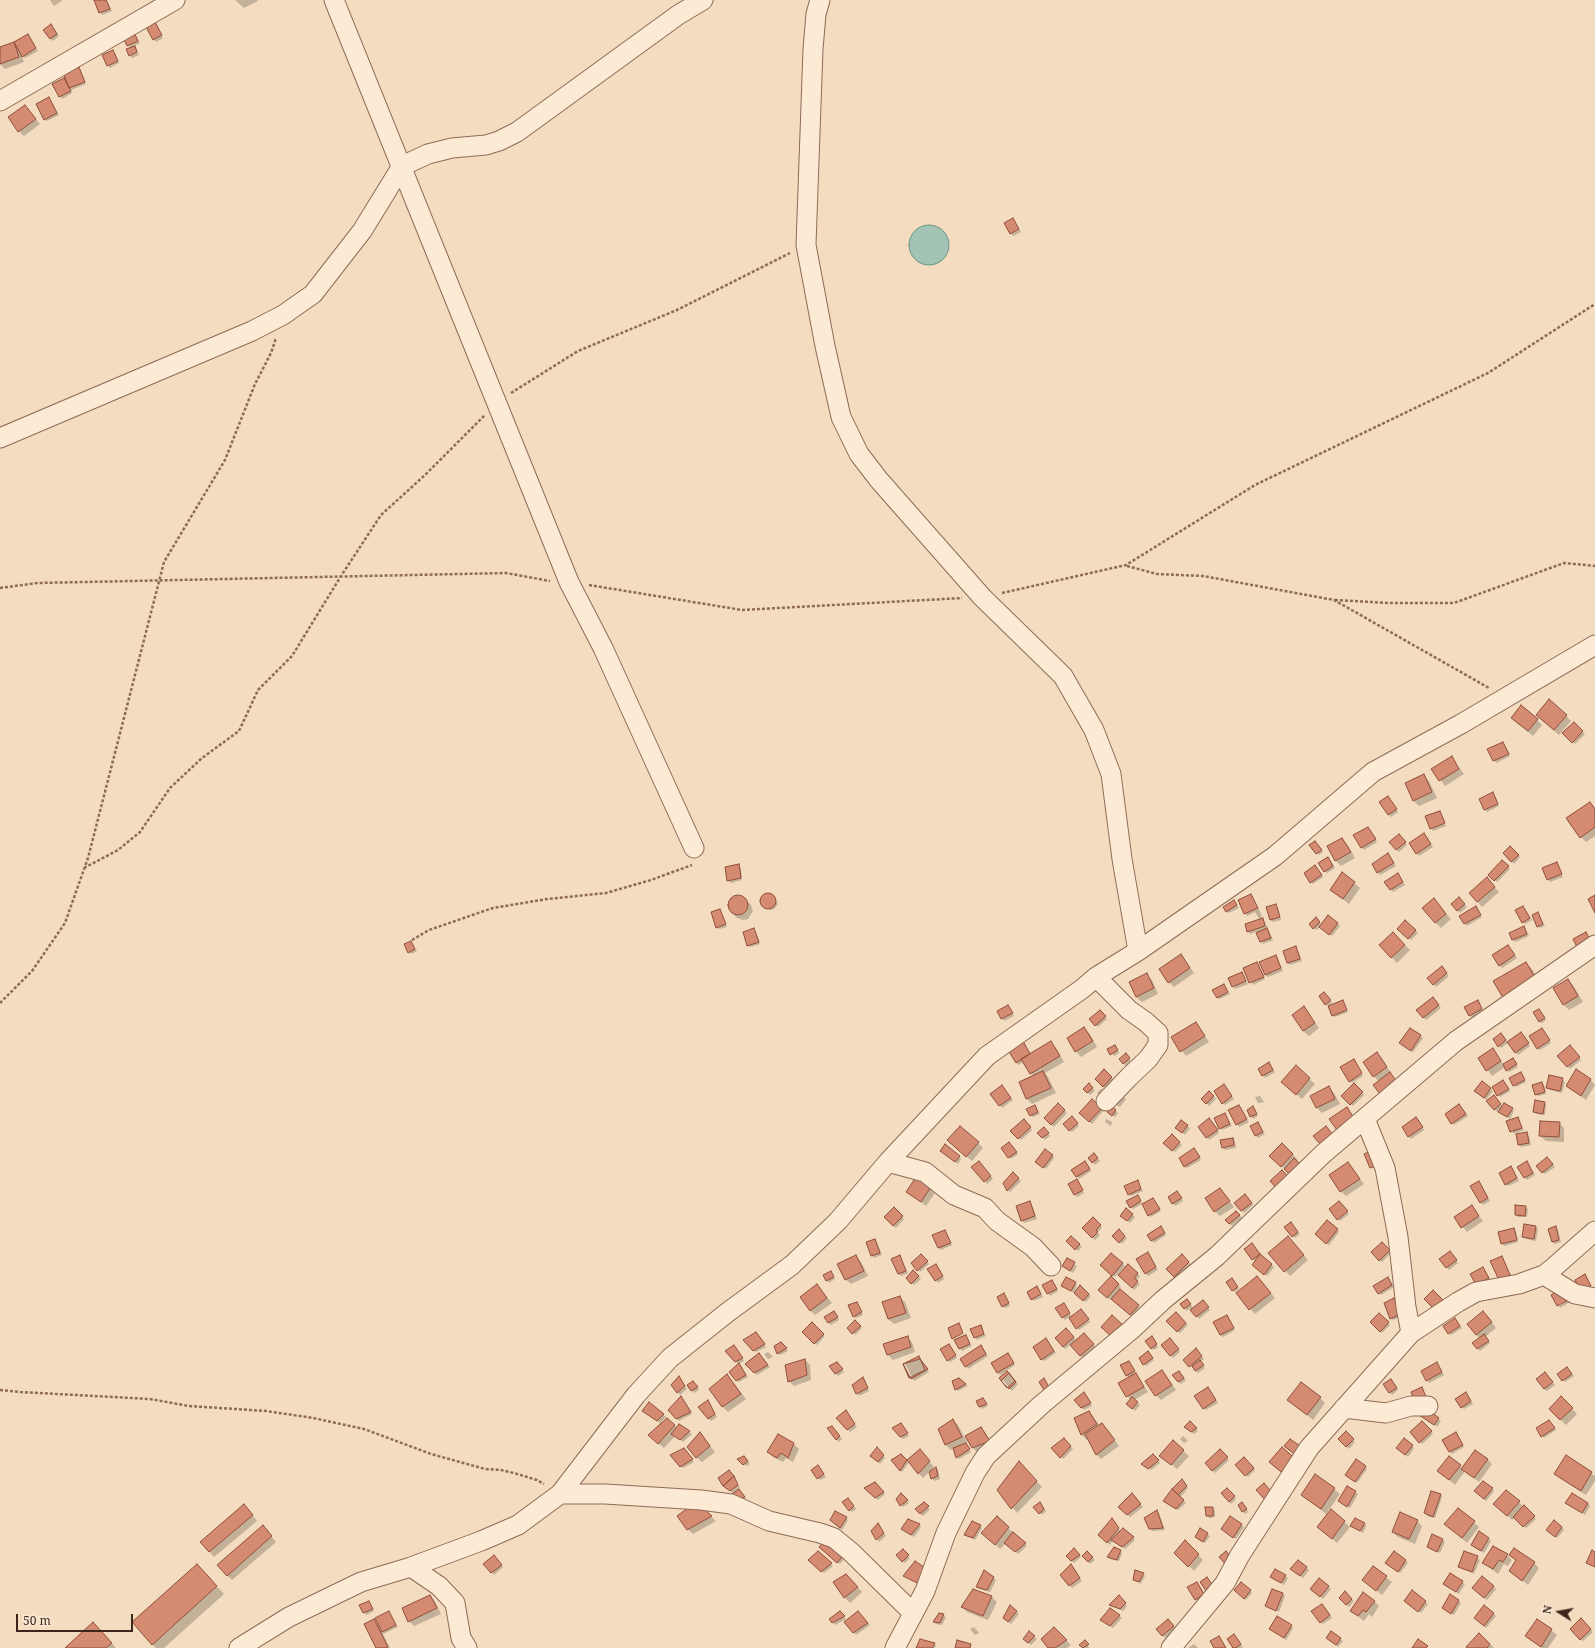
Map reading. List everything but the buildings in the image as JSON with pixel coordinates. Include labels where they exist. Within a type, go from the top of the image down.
[{"type":"street","points":[[0,100],[175,0]]},
{"type":"street","points":[[334,0],[569,582],[603,648],[694,848]]},
{"type":"street","points":[[0,438],[252,331],[283,315],[313,294],[362,231],[402,166],[428,154],[452,148],[486,145],[499,141],[517,132],[678,15],[703,0]]},
{"type":"street","points":[[820,0],[816,14],[813,49],[806,245],[824,346],[841,417],[859,454],[879,480],[982,597],[1063,676],[1094,730],[1111,774],[1122,859],[1138,951]]},
{"type":"street","points":[[239,1648],[289,1617],[361,1582],[411,1567],[481,1541],[518,1525],[560,1494],[636,1395],[670,1358],[728,1312],[792,1266],[838,1220],[888,1162],[987,1056],[1082,989],[1096,977],[1138,951],[1275,856],[1373,772],[1462,724],[1595,645]]},
{"type":"street","points":[[895,1648],[925,1591],[946,1533],[975,1473],[986,1456],[1041,1405],[1131,1330],[1163,1300],[1217,1256],[1324,1153],[1456,1041],[1595,945]]},
{"type":"street","points":[[1096,977],[1129,1010],[1158,1033],[1158,1045],[1106,1101]]},
{"type":"street","points":[[1365,1119],[1385,1168],[1398,1237],[1406,1307],[1412,1333]]},
{"type":"street","points":[[888,1162],[925,1172],[954,1195],[985,1208],[998,1221],[1033,1247],[1051,1266]]},
{"type":"street","points":[[1170,1648],[1225,1583],[1240,1555],[1309,1448],[1412,1333],[1458,1302],[1476,1292],[1519,1284],[1544,1274],[1553,1268],[1595,1231]]},
{"type":"street","points":[[1544,1274],[1575,1294],[1595,1298]]},
{"type":"street","points":[[1344,1408],[1374,1413],[1386,1413],[1410,1406],[1428,1406]]},
{"type":"street","points":[[560,1494],[605,1494],[701,1500],[730,1504],[769,1521],[820,1533],[834,1538],[846,1548],[913,1613]]},
{"type":"street","points":[[411,1567],[439,1586],[455,1603],[461,1638],[467,1648]]},
{"type":"path","points":[[84,868],[118,850],[140,832],[170,788],[202,758],[239,731],[258,690],[292,656],[341,576],[381,515],[424,475],[497,402],[578,351],[677,310],[806,245]]},
{"type":"path","points":[[0,588],[38,583],[506,573],[544,581],[569,582],[742,610],[982,597],[1126,565],[1255,485],[1488,373],[1595,304]]},
{"type":"path","points":[[0,1003],[32,971],[65,923],[84,868],[118,746],[164,562],[225,460],[255,384],[271,354],[283,315]]},
{"type":"path","points":[[1126,565],[1157,574],[1203,576],[1334,600],[1389,603],[1454,603],[1564,563],[1595,566]]},
{"type":"path","points":[[1334,600],[1506,698]]},
{"type":"path","points":[[412,940],[429,930],[493,908],[547,899],[606,893],[651,880],[694,864],[696,856],[694,848]]},
{"type":"path","points":[[0,1390],[150,1399],[189,1406],[266,1411],[313,1418],[364,1429],[431,1454],[485,1469],[501,1470],[537,1480],[560,1494]]},
{"type":"shaded area","points":[[929,225],[943,231],[949,245],[943,259],[929,265],[915,259],[909,245],[915,231]]}]
